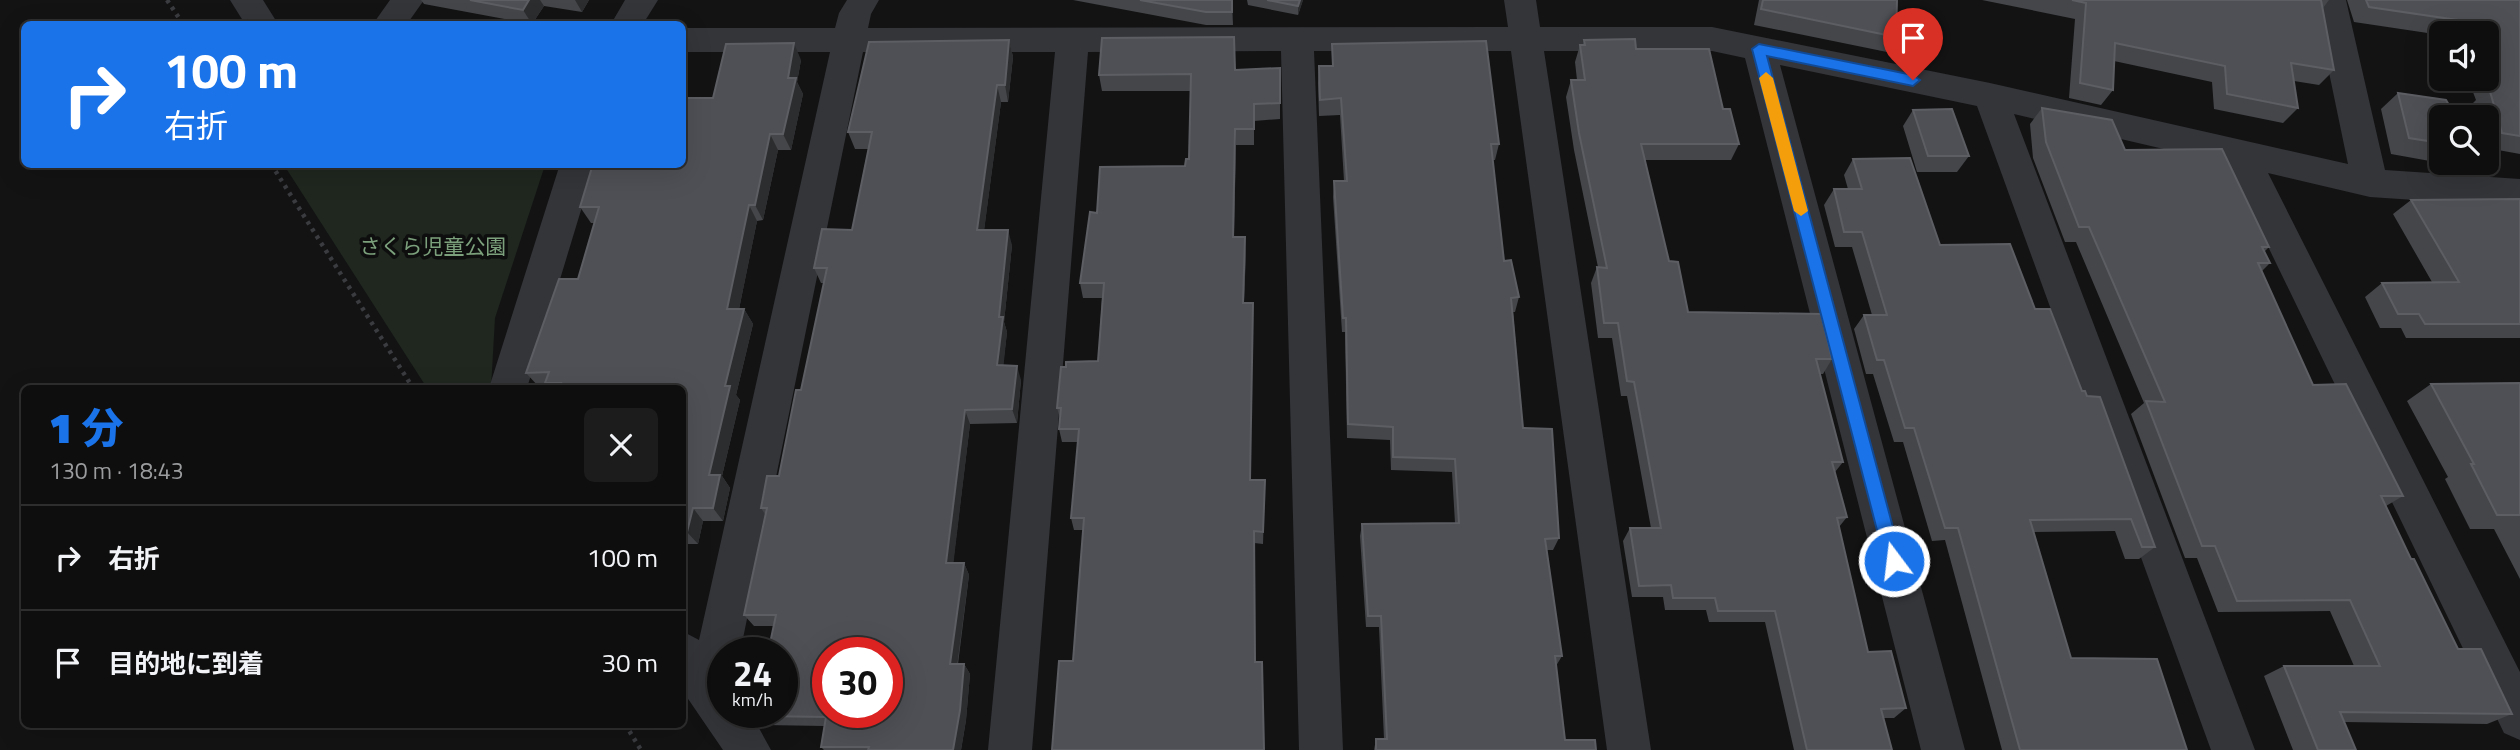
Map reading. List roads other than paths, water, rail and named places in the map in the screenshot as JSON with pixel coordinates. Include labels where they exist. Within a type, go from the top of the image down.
[{"type":"street","points":[[246,0],[260,21]]},
{"type":"street","points":[[391,21],[408,0]]},
{"type":"street","points":[[629,21],[642,0]]},
{"type":"street","points":[[732,637],[849,39],[855,13],[863,0]]},
{"type":"street","points":[[1520,0],[1629,750]]},
{"type":"street","points":[[2330,0],[2370,183]]},
{"type":"street","points":[[1297,38],[1321,750]]},
{"type":"street","points":[[686,40],[1712,38],[1990,96],[2370,183],[2510,193],[2520,226]]},
{"type":"street","points":[[1010,750],[1073,39]]},
{"type":"street","points":[[1759,49],[1943,750]]},
{"type":"street","points":[[1990,96],[2233,750]]},
{"type":"street","points":[[2241,154],[2520,718]]},
{"type":"street","points":[[509,385],[577,168]]},
{"type":"street","points":[[686,658],[707,688]]},
{"type":"street","points":[[734,728],[749,750]]},
{"type":"park label","name":"さくら児童公園","points":[[433,246]]}]
